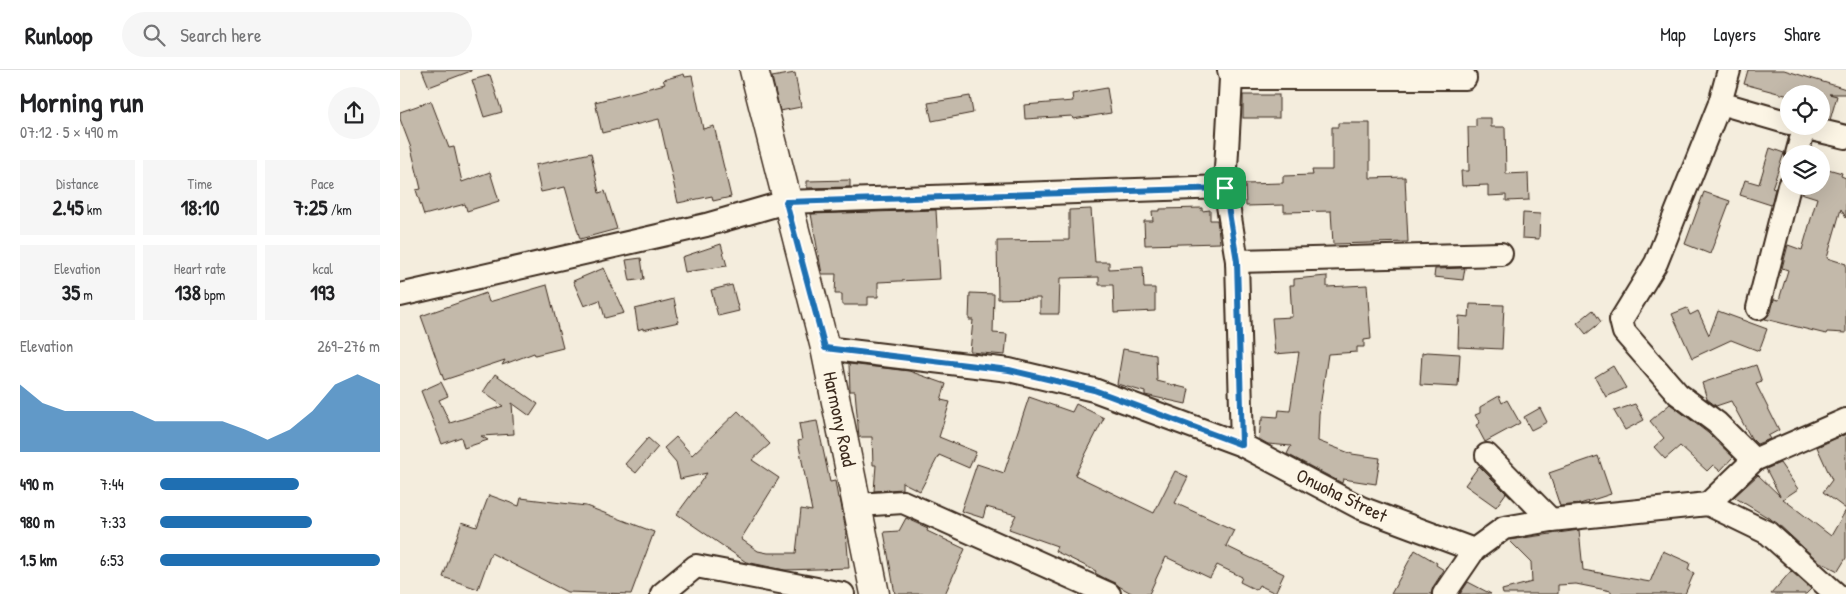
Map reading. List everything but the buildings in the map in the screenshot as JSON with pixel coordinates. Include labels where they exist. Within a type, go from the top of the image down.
[{"type":"main road","name":"Harmony Road","points":[[754,70],[786,202],[825,348],[875,594]]},
{"type":"street","points":[[1730,70],[1720,103],[1656,263],[1621,320],[1624,332],[1678,394],[1717,422],[1754,460]]},
{"type":"street","points":[[1242,445],[1237,261],[1225,188],[1230,74],[1465,78]]},
{"type":"street","points":[[1720,103],[1780,121]]},
{"type":"street","points":[[1830,133],[1846,137]]},
{"type":"street","points":[[400,295],[706,225],[786,202],[1225,188]]},
{"type":"street","points":[[1758,308],[1787,195]]},
{"type":"street","points":[[1237,261],[1501,254]]},
{"type":"street","name":"Onuoha Street","points":[[825,348],[1009,370],[1094,390],[1242,445],[1361,508],[1474,550]]},
{"type":"street","points":[[1708,504],[1754,460],[1846,420]]},
{"type":"street","points":[[1487,455],[1551,520]]},
{"type":"street","points":[[858,505],[903,502],[1109,594]]},
{"type":"street","points":[[1444,594],[1474,550],[1504,528],[1551,520],[1708,504],[1768,533],[1836,594]]},
{"type":"street","points":[[662,594],[696,566],[843,594]]},
{"type":"route","points":[[1225,188],[1237,261],[1242,445],[1094,390],[1009,370],[825,348],[786,202],[933,197],[1225,188]]}]
